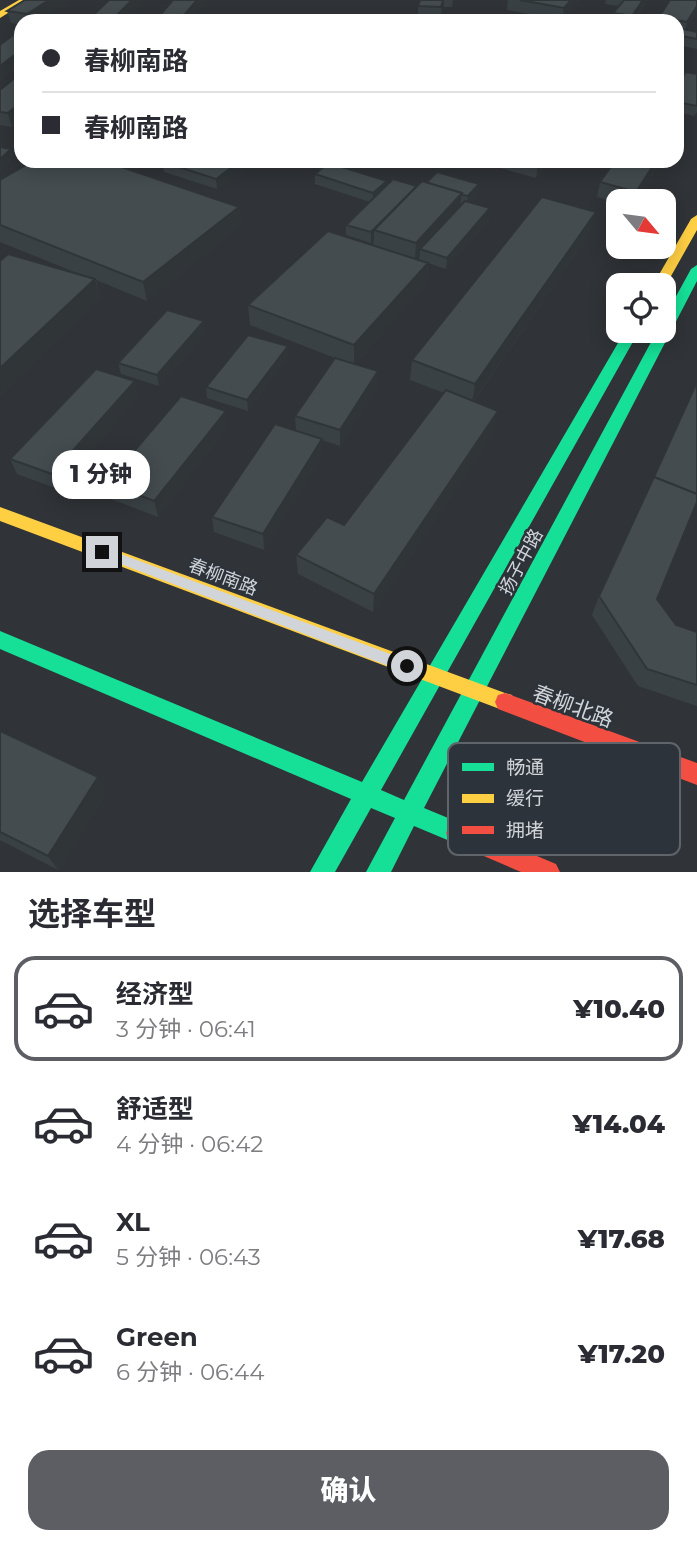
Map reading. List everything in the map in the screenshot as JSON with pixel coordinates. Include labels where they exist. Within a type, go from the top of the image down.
[{"type":"main road","points":[[0,15],[25,0]]},
{"type":"main road","points":[[666,273],[697,219]]},
{"type":"main road","name":"扬子中路","points":[[378,872],[697,269]]},
{"type":"main road","name":"扬子中路","points":[[321,872],[625,343]]},
{"type":"main road","name":"春柳南路","points":[[0,514],[474,692]]},
{"type":"main road","points":[[0,640],[448,830]]},
{"type":"main road","name":"春柳北路","points":[[474,692],[613,743]]},
{"type":"main road","name":"春柳北路","points":[[680,768],[697,774]]},
{"type":"main road","points":[[508,855],[548,872]]},
{"type":"building","points":[[25,0],[49,0],[27,14],[7,11]]},
{"type":"building","points":[[109,0],[132,0],[118,14],[94,14]]},
{"type":"building","points":[[173,0],[197,0],[185,14],[161,14]]},
{"type":"building","points":[[420,0],[443,0],[441,7],[418,6]]},
{"type":"building","points":[[520,0],[571,0],[564,8]]},
{"type":"building","points":[[624,0],[643,0],[633,14],[613,13]]},
{"type":"building","points":[[670,0],[697,0],[697,6],[687,22],[684,21],[684,14],[661,14]]},
{"type":"building","points":[[684,29],[697,32],[697,39],[684,36]]},
{"type":"building","points":[[14,34],[14,55],[0,66],[0,45]]},
{"type":"building","points":[[686,72],[697,74],[697,106],[684,103]]},
{"type":"building","points":[[14,79],[14,108],[8,113],[0,112],[0,90]]},
{"type":"building","points":[[0,147],[11,149],[0,159]]},
{"type":"building","points":[[21,168],[125,168],[239,207],[143,282],[0,225],[0,180]]},
{"type":"building","points":[[182,168],[231,168],[216,179]]},
{"type":"building","points":[[323,168],[345,168],[387,181],[373,193],[315,174]]},
{"type":"building","points":[[610,168],[651,168],[638,189],[625,189],[600,182]]},
{"type":"building","points":[[437,172],[479,184],[468,196],[426,183]]},
{"type":"building","points":[[393,179],[417,186],[371,232],[346,225]]},
{"type":"building","points":[[422,181],[462,193],[416,243],[374,230]]},
{"type":"building","points":[[542,197],[596,212],[475,384],[412,360]]},
{"type":"building","points":[[465,201],[490,208],[447,258],[420,249]]},
{"type":"building","points":[[328,231],[428,263],[354,345],[248,305]]},
{"type":"building","points":[[8,254],[95,279],[0,368],[0,261]]},
{"type":"building","points":[[167,310],[204,321],[157,375],[118,363]]},
{"type":"building","points":[[248,335],[288,346],[247,400],[206,387]]},
{"type":"building","points":[[335,358],[378,371],[340,430],[295,416]]},
{"type":"building","points":[[96,369],[135,381],[52,474],[10,459]]},
{"type":"building","points":[[697,382],[697,494],[654,477]]},
{"type":"building","points":[[446,390],[498,411],[374,594],[296,555],[327,517],[344,525]]},
{"type":"building","points":[[181,396],[226,411],[154,501],[107,483]]},
{"type":"building","points":[[275,424],[322,439],[263,534],[212,517]]},
{"type":"building","points":[[654,477],[697,494],[697,502],[657,599],[676,625],[697,632],[697,685],[647,669],[599,596]]},
{"type":"building","points":[[0,731],[98,777],[48,856],[0,832]]},
{"type":"traffic: fast","points":[[378,872],[697,269]]},
{"type":"traffic: fast","points":[[322,872],[625,343]]},
{"type":"traffic: fast","points":[[0,640],[448,829]]},
{"type":"traffic: slow","points":[[0,15],[25,0]]},
{"type":"traffic: slow","points":[[666,273],[697,219]]},
{"type":"traffic: slow","points":[[0,514],[505,702]]},
{"type":"traffic: jam","points":[[505,702],[614,743]]},
{"type":"traffic: jam","points":[[680,768],[697,774]]},
{"type":"traffic: jam","points":[[508,855],[548,872]]},
{"type":"route","points":[[102,552],[407,666]]}]
